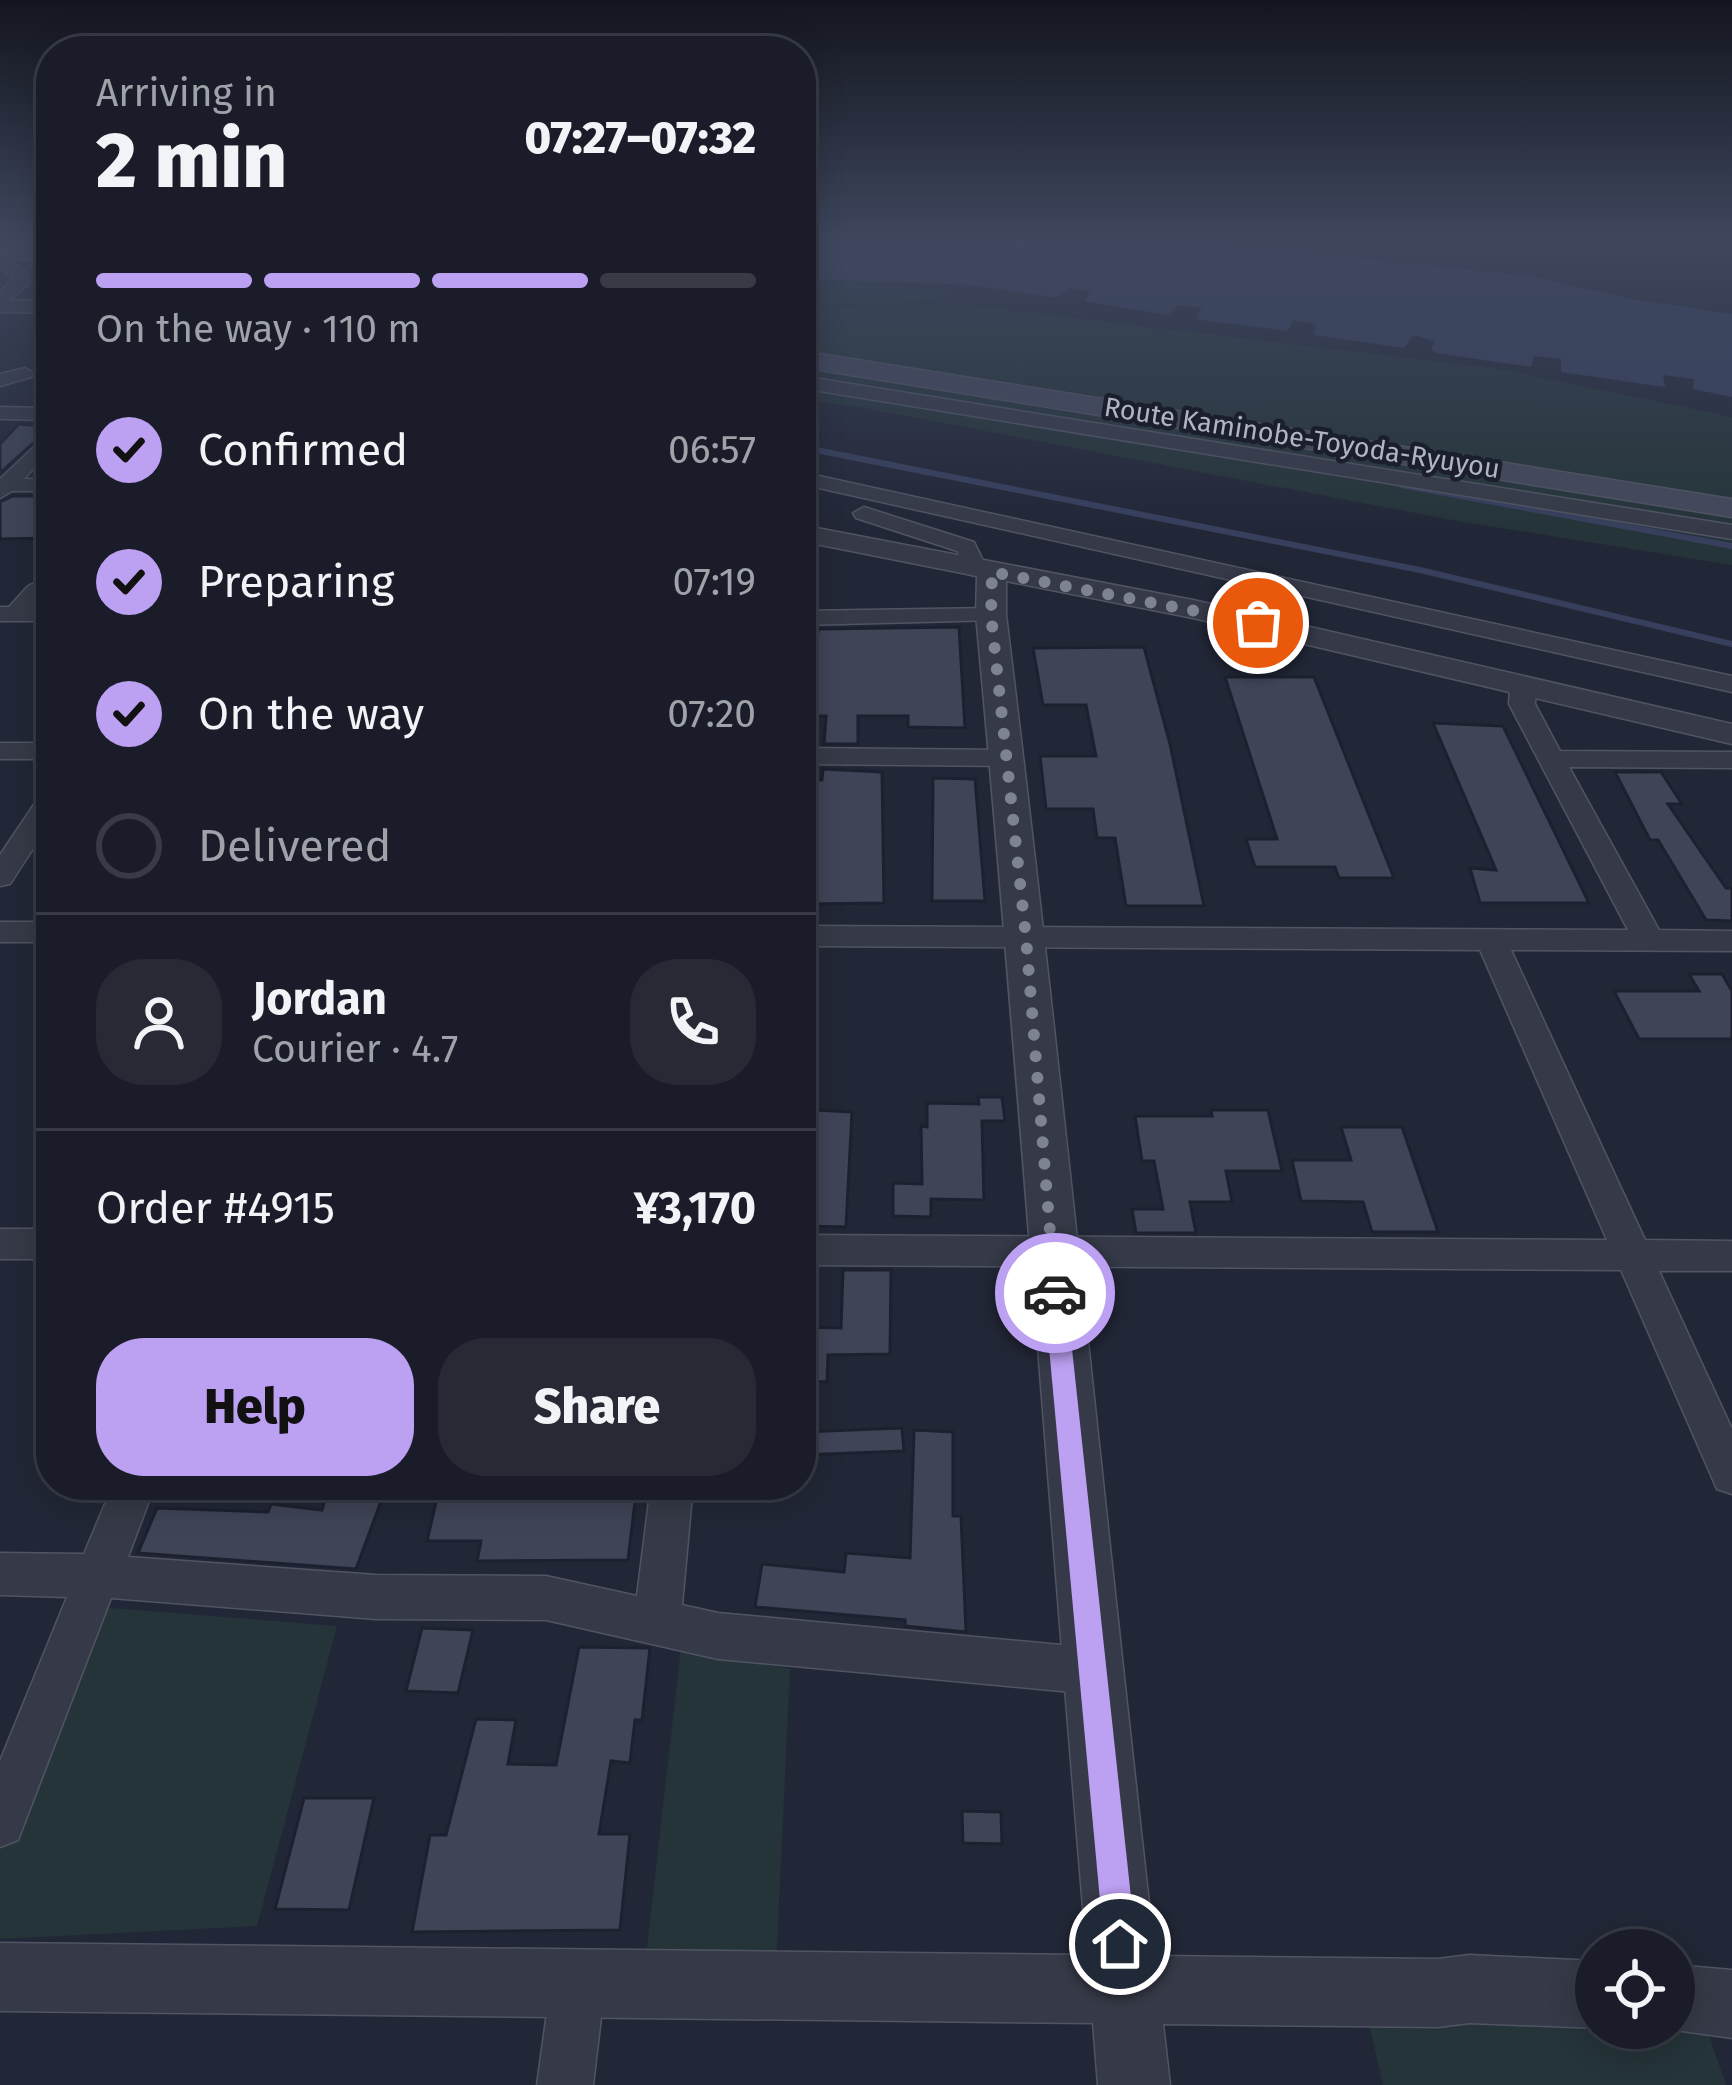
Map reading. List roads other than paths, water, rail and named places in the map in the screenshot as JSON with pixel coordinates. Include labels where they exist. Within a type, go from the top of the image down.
[{"type":"main road","name":"Route Kaminobe-Toyoda-Ryuyou","points":[[816,361],[1732,508]]},
{"type":"street","points":[[0,380],[26,373]]},
{"type":"street","points":[[816,384],[1732,532]]},
{"type":"street","points":[[0,413],[36,414]]},
{"type":"street","points":[[2,488],[36,453]]},
{"type":"street","points":[[816,481],[1732,684]]},
{"type":"street","points":[[2,488],[36,486]]},
{"type":"street","points":[[816,494],[952,540],[966,547],[984,570],[1026,938],[1051,1252],[1134,2085]]},
{"type":"street","points":[[816,536],[1193,609],[1732,734]]},
{"type":"street","points":[[8,614],[36,591]]},
{"type":"street","points":[[816,617],[991,615]]},
{"type":"street","points":[[1523,685],[1522,704],[1649,940]]},
{"type":"street","points":[[0,751],[36,751]]},
{"type":"street","points":[[816,756],[1008,758]]},
{"type":"street","points":[[1552,759],[1732,760]]},
{"type":"street","points":[[0,877],[36,823]]},
{"type":"street","points":[[0,932],[36,932]]},
{"type":"street","points":[[816,936],[1732,941]]},
{"type":"street","points":[[1491,940],[1732,1475]]},
{"type":"street","points":[[0,1244],[36,1244]]},
{"type":"street","points":[[816,1250],[1732,1256]]},
{"type":"street","points":[[0,1822],[128,1500]]},
{"type":"street","points":[[657,1622],[670,1500]]},
{"type":"street","points":[[0,1574],[98,1576],[376,1598],[546,1598],[718,1636],[1093,1671]]},
{"type":"street","points":[[0,1978],[1438,1993],[1469,1989],[1575,1994]]},
{"type":"street","points":[[565,2085],[578,1984]]},
{"type":"street","points":[[1695,2001],[1732,2004]]},
{"type":"water","points":[[1330,337],[1411,337],[1404,348]]},
{"type":"water","points":[[1421,337],[1732,337],[1732,397],[1693,389],[1694,379],[1663,375],[1665,387],[1561,372],[1561,359],[1534,356],[1531,367],[1436,353],[1431,350],[1435,341]]},
{"type":"waterway","points":[[816,450],[1420,570],[1732,644]]},
{"type":"waterway","points":[[1401,485],[1732,546]]}]
